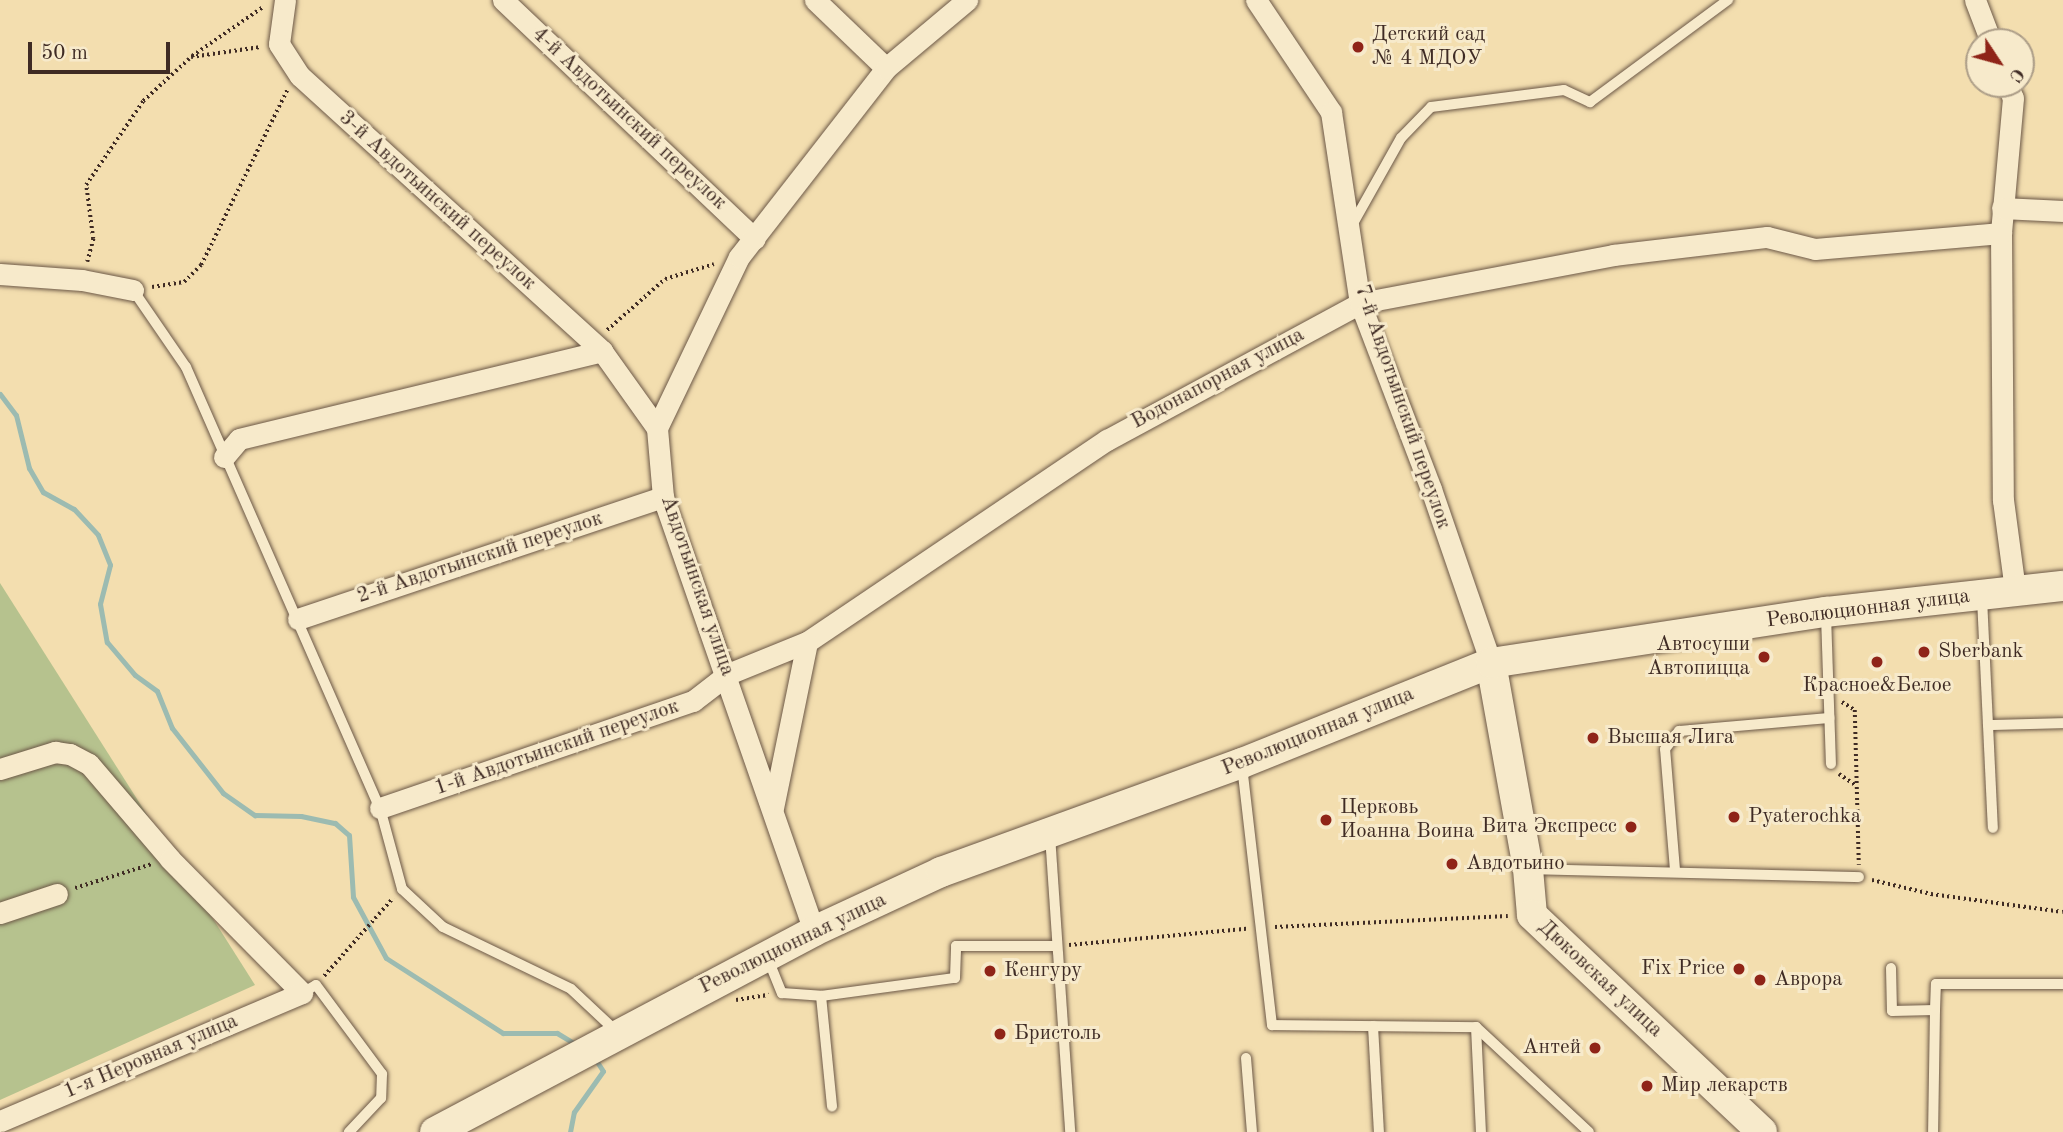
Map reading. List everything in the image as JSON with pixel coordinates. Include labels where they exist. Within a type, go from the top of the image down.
[{"type":"main road","name":"Революционная улица","points":[[435,1132],[814,931],[941,872],[1241,763],[1491,663],[1826,612],[2063,586]]},
{"type":"main road","name":"Дюковская улица","points":[[1491,663],[1528,869],[1531,915],[1762,1132]]},
{"type":"street","points":[[279,44],[285,0]]},
{"type":"street","name":"4-й Авдотьинский переулок","points":[[503,0],[755,239]]},
{"type":"street","points":[[814,0],[886,68]]},
{"type":"street","points":[[657,428],[739,257],[886,68],[967,0]]},
{"type":"street","name":"7-й Авдотьинский переулок","points":[[1256,0],[1331,113],[1360,303],[1432,489],[1491,663]]},
{"type":"street","points":[[1975,0],[1986,28]]},
{"type":"street","name":"3-й Авдотьинский переулок","points":[[279,44],[300,76],[602,351],[657,428]]},
{"type":"street","points":[[2012,98],[2001,233],[2003,500],[2015,590]]},
{"type":"street","points":[[2002,208],[2063,211]]},
{"type":"street","name":"Водонапорная улица","points":[[728,674],[807,642],[1107,440],[1360,303],[1613,255],[1768,237],[1815,249],[2001,233]]},
{"type":"street","points":[[0,274],[82,280],[133,290]]},
{"type":"street","points":[[224,457],[239,439],[602,351]]},
{"type":"street","name":"Авдотьинская улица","points":[[657,428],[663,497],[728,674],[814,931]]},
{"type":"street","name":"2-й Авдотьинский переулок","points":[[298,618],[663,497]]},
{"type":"street","points":[[773,808],[807,642]]},
{"type":"street","name":"1-й Авдотьинский переулок","points":[[380,808],[693,701],[728,674]]},
{"type":"street","points":[[0,769],[55,752],[70,754],[103,776],[170,859],[309,989]]},
{"type":"street","points":[[0,913],[57,894]]},
{"type":"street","name":"1-я Неровная улица","points":[[0,1121],[309,989]]},
{"type":"lane","points":[[1348,233],[1401,138],[1431,107],[1564,89],[1590,102],[1728,0]]},
{"type":"lane","points":[[133,290],[186,367],[380,808],[401,889],[443,927],[571,989],[618,1033]]},
{"type":"lane","points":[[1981,595],[1993,828]]},
{"type":"lane","points":[[1826,612],[1830,764]]},
{"type":"lane","points":[[1675,870],[1665,749],[1679,731],[1829,718]]},
{"type":"lane","points":[[1988,725],[2063,723]]},
{"type":"lane","points":[[1241,763],[1272,1025],[1476,1027],[1588,1132]]},
{"type":"lane","points":[[1049,832],[1070,1132]]},
{"type":"lane","points":[[1528,869],[1675,870],[1859,877]]},
{"type":"lane","points":[[766,956],[782,993],[821,996],[955,978],[956,946],[1057,946]]},
{"type":"lane","points":[[1891,968],[1892,1011],[1935,1010]]},
{"type":"lane","points":[[1934,1132],[1936,984],[2063,984]]},
{"type":"lane","points":[[309,989],[382,1074],[381,1098],[349,1132]]},
{"type":"lane","points":[[821,996],[832,1106]]},
{"type":"lane","points":[[1373,1026],[1379,1132]]},
{"type":"lane","points":[[1476,1027],[1481,1132]]},
{"type":"lane","points":[[1247,1058],[1252,1132]]},
{"type":"path","points":[[82,280],[93,239],[86,185],[143,101],[191,57],[274,0]]},
{"type":"path","points":[[191,57],[279,44]]},
{"type":"path","points":[[133,290],[184,282],[201,265],[284,95],[300,76]]},
{"type":"path","points":[[581,332],[610,330],[665,279],[739,257]]},
{"type":"path","points":[[1829,701],[1846,702],[1855,710],[1859,877],[1931,894],[2063,912]]},
{"type":"path","points":[[1830,764],[1847,783],[1857,786]]},
{"type":"path","points":[[57,894],[170,859]]},
{"type":"path","points":[[309,989],[401,889]]},
{"type":"path","points":[[1057,946],[1260,928],[1531,915]]},
{"type":"green space","points":[[0,583],[255,985],[0,1100]]},
{"type":"waterway","points":[[0,394],[16,415],[29,468],[43,492],[74,509],[98,535],[110,565],[100,604],[107,642],[135,675],[157,691],[172,728],[223,793],[255,815],[301,816],[335,823],[349,835],[353,897],[386,958],[503,1033],[557,1033],[577,1045]]},
{"type":"waterway","points":[[570,1132],[574,1112],[603,1071],[594,1057]]},
{"type":"place","name":"Детский сад № 4 МДОУ","points":[[1358,47]]},
{"type":"place","name":"Sberbank","points":[[1924,652]]},
{"type":"place","name":"Автосуши Автопицца","points":[[1764,657]]},
{"type":"place","name":"Красное&Белое","points":[[1877,662]]},
{"type":"place","name":"Высшая Лига","points":[[1593,738]]},
{"type":"place","name":"Pyaterochka","points":[[1734,817]]},
{"type":"place","name":"Церковь Иоанна Воина","points":[[1326,820]]},
{"type":"place","name":"Вита Экспресс","points":[[1631,827]]},
{"type":"place","name":"Авдотьино","points":[[1452,864]]},
{"type":"place","name":"Fix Price","points":[[1739,969]]},
{"type":"place","name":"Кенгуру","points":[[990,971]]},
{"type":"place","name":"Аврора","points":[[1760,980]]},
{"type":"place","name":"Бристоль","points":[[1000,1034]]},
{"type":"place","name":"Антей","points":[[1595,1048]]},
{"type":"place","name":"Мир лекарств","points":[[1647,1086]]}]
